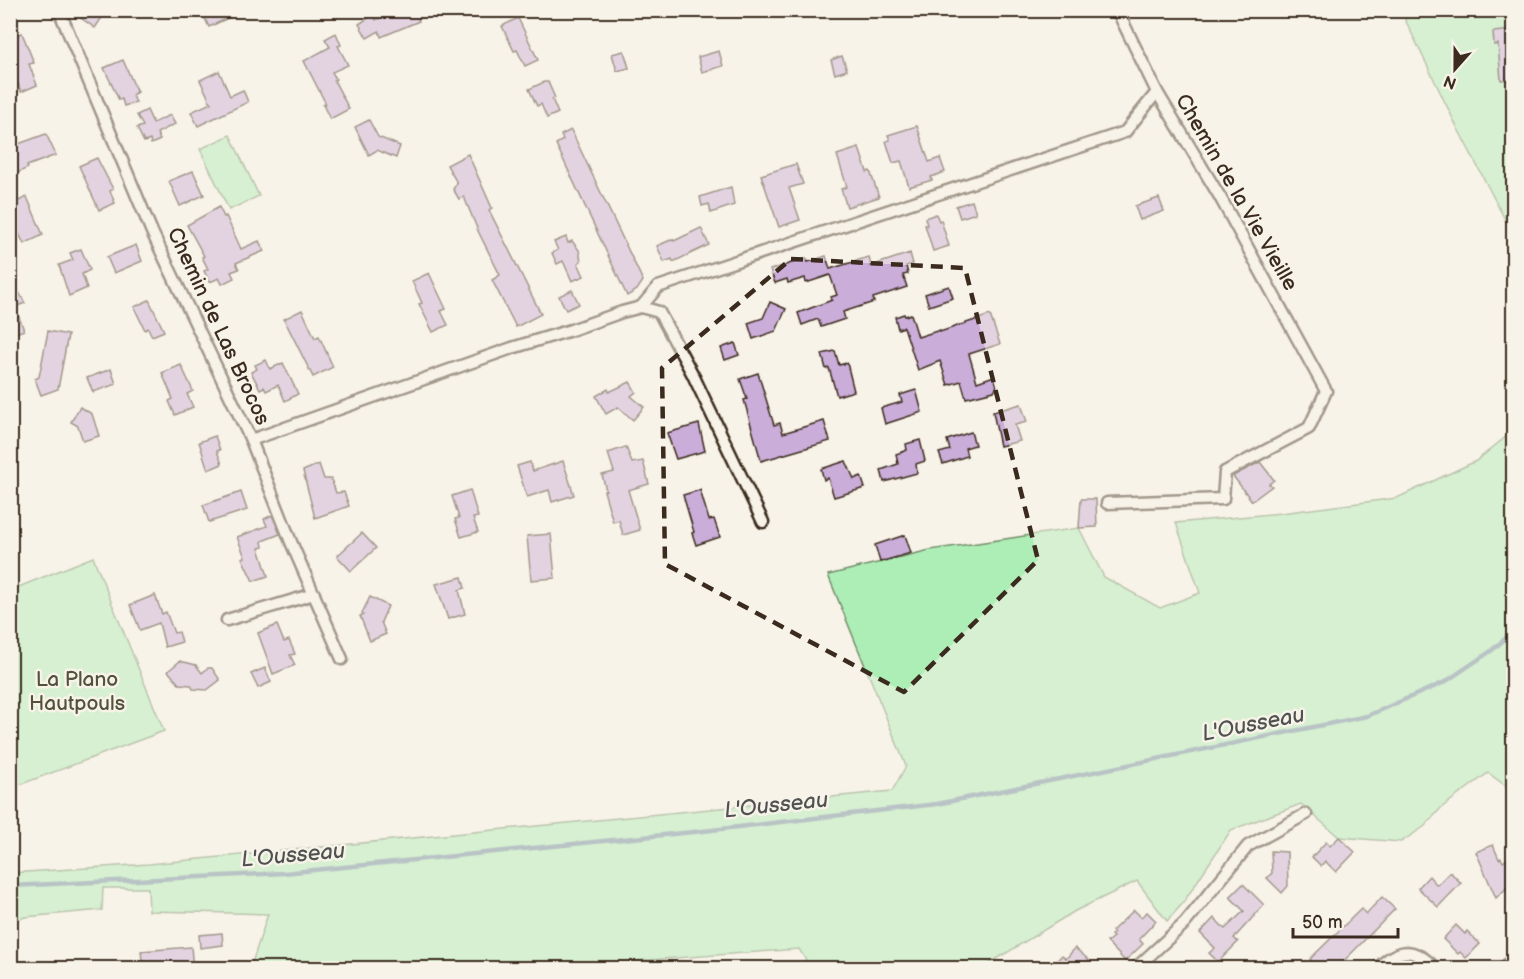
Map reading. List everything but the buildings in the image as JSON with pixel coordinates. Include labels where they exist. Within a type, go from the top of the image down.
[{"type":"street","name":"Chemin de Las Brocos","points":[[59,10],[152,232],[251,440],[342,659]]},
{"type":"street","name":"Chemin de la Vie Vieille","points":[[1107,503],[1223,498],[1225,472],[1310,428],[1326,391],[1220,196],[1157,92],[1117,10]]},
{"type":"street","points":[[251,440],[512,348],[641,307],[658,287],[1125,132],[1157,92]]},
{"type":"street","points":[[641,307],[659,312],[693,375],[763,522]]},
{"type":"street","points":[[227,620],[314,594]]},
{"type":"street","points":[[1136,969],[1185,923],[1248,846],[1306,814]]},
{"type":"street","points":[[1378,969],[1392,955],[1407,952],[1424,957],[1436,969]]},
{"type":"street","points":[[1504,969],[1514,958]]},
{"type":"highlighted area","points":[[791,259],[965,268],[1038,560],[904,692],[665,564],[662,368]]},
{"type":"green space","points":[[1401,11],[1513,11],[1513,235],[1455,123]]},
{"type":"green space","points":[[230,135],[259,196],[229,210],[200,149]]},
{"type":"green space","points":[[1513,431],[1513,791],[1488,773],[1441,808],[1425,826],[1401,842],[1339,837],[1301,804],[1231,830],[1183,903],[1167,921],[1137,881],[1075,911],[982,968],[811,968],[799,949],[538,968],[255,968],[252,963],[268,914],[149,911],[148,888],[103,888],[102,910],[25,917],[11,922],[11,873],[149,864],[892,791],[906,766],[828,575],[930,550],[1079,528],[1104,577],[1160,608],[1200,593],[1176,523],[1281,513],[1397,498],[1476,461]]},
{"type":"green space","name":"La Plano Hautpouls","points":[[93,557],[164,731],[11,788],[11,590]]},
{"type":"green space","points":[[11,922],[14,968],[11,968]]},
{"type":"waterway","name":"L'Ousseau","points":[[10,886],[284,873],[703,831],[937,804],[1367,716],[1445,682],[1491,651],[1514,631]]}]
